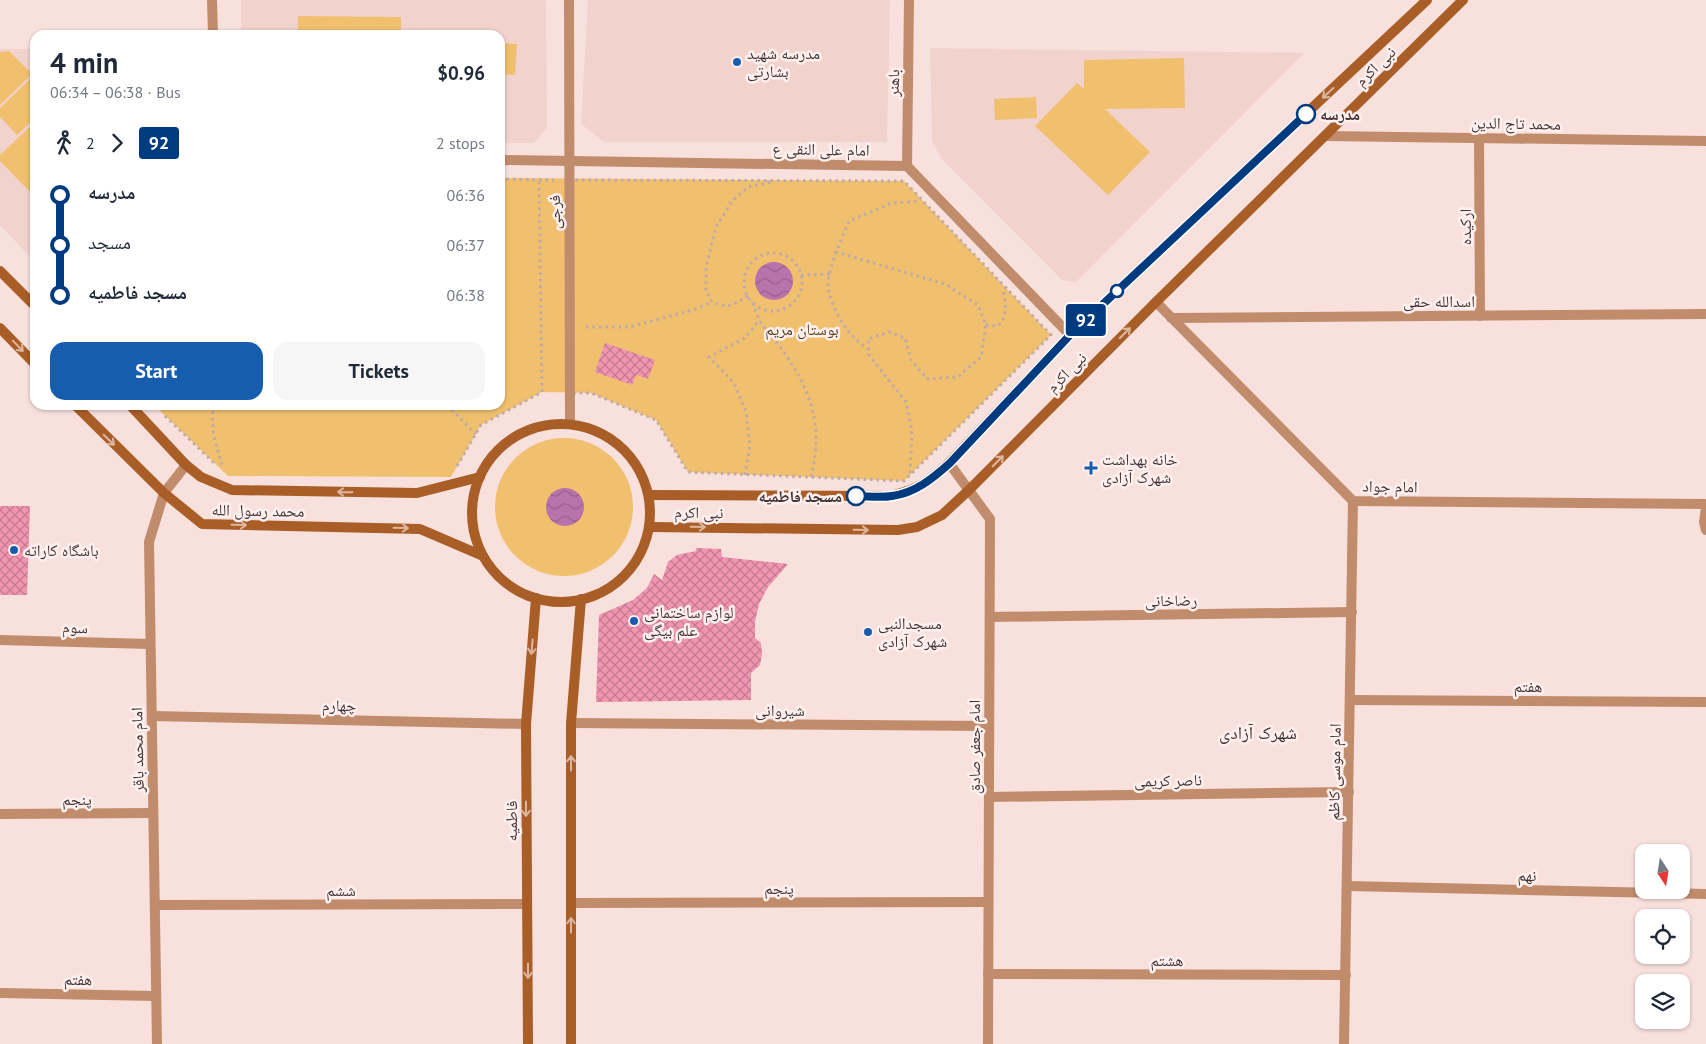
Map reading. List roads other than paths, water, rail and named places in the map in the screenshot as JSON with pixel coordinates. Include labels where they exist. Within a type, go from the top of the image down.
[{"type":"street","points":[[212,0],[213,30]]},
{"type":"street","name":"فرجی","points":[[569,0],[570,424]]},
{"type":"street","name":"باهنر","points":[[907,166],[910,0]]},
{"type":"street","name":"نبی اکرم","points":[[649,495],[891,496],[913,490],[929,482],[950,463],[1070,335],[1427,0]]},
{"type":"street","name":"نبی اکرم","points":[[650,527],[898,530],[918,527],[942,515],[1464,0]]},
{"type":"street","name":"محمد تاج الدین","points":[[1325,136],[1706,141]]},
{"type":"street","name":"ارکیده","points":[[1479,138],[1480,316]]},
{"type":"street","name":"امام علی النقی ع","points":[[505,160],[907,166]]},
{"type":"street","points":[[907,166],[1070,335]]},
{"type":"street","points":[[2,276],[30,301]]},
{"type":"street","name":"امام جواد","points":[[1156,302],[1353,500],[1706,504]]},
{"type":"street","name":"اسدالله حقی","points":[[1171,318],[1706,314]]},
{"type":"street","points":[[0,328],[30,359]]},
{"type":"street","name":"محمد رسول الله","points":[[80,410],[164,493],[202,524],[420,529],[483,556]]},
{"type":"street","name":"محمد رسول الله","points":[[135,410],[186,465],[200,477],[232,490],[417,493],[480,477]]},
{"type":"street","name":"محمد رسول الله","points":[[570,424],[592,429],[612,439],[629,455],[642,474],[649,495],[650,527],[642,552],[626,574],[606,590],[581,600],[558,602],[536,598],[514,588],[497,574],[483,556],[475,537],[472,516],[473,496],[480,477],[495,454],[516,436],[542,426],[570,424]]},
{"type":"street","name":"امام جعفر صادق","points":[[950,463],[990,519],[988,1044]]},
{"type":"street","name":"امام محمد باقر","points":[[157,1044],[149,542],[164,493],[186,465]]},
{"type":"street","name":"امام موسی کاظم","points":[[1344,1044],[1353,500]]},
{"type":"street","points":[[1706,508],[1704,522],[1706,530]]},
{"type":"street","name":"فاطمیه","points":[[528,1044],[526,724],[536,598]]},
{"type":"street","points":[[571,1044],[571,723],[581,600]]},
{"type":"street","name":"رضاخانی","points":[[990,617],[1352,612]]},
{"type":"street","name":"سوم","points":[[0,640],[150,644]]},
{"type":"street","name":"هفتم","points":[[1350,700],[1706,702]]},
{"type":"street","name":"چهارم","points":[[152,716],[526,724]]},
{"type":"street","name":"شیروانی","points":[[571,723],[989,726]]},
{"type":"street","name":"ناصر کریمی","points":[[989,797],[1348,792]]},
{"type":"street","name":"پنجم","points":[[0,814],[154,813]]},
{"type":"street","name":"نهم","points":[[1347,886],[1706,894]]},
{"type":"street","name":"پنجم","points":[[571,903],[988,902]]},
{"type":"street","name":"ششم","points":[[155,905],[527,904]]},
{"type":"street","name":"هشتم","points":[[988,974],[1346,975]]},
{"type":"street","name":"هفتم","points":[[0,993],[156,996]]},
{"type":"water","points":[[774,262],[787,268],[793,281],[787,294],[774,300],[761,294],[755,281],[761,268]]},
{"type":"water","points":[[565,488],[578,494],[584,507],[578,520],[565,526],[552,520],[546,507],[552,494]]},
{"type":"place","name":"مدرسه شهید بشارتی","points":[[737,62]]},
{"type":"place","name":"مدرسه","points":[[1306,114]]},
{"type":"place","name":"خانه بهداشت شهرک آزادی","points":[[1091,468]]},
{"type":"place","name":"مسجد فاطمیه","points":[[856,496]]},
{"type":"place","name":"باشگاه کاراته","points":[[14,550]]},
{"type":"place","name":"لوازم ساختمانی علم بیگی","points":[[634,621]]},
{"type":"place","name":"مسجدالنبی شهرک آزادی","points":[[868,632]]},
{"type":"district","name":"شهرک آزادی","points":[[1258,732]]},
{"type":"park label","name":"بوستان مریم","points":[[802,329]]}]
